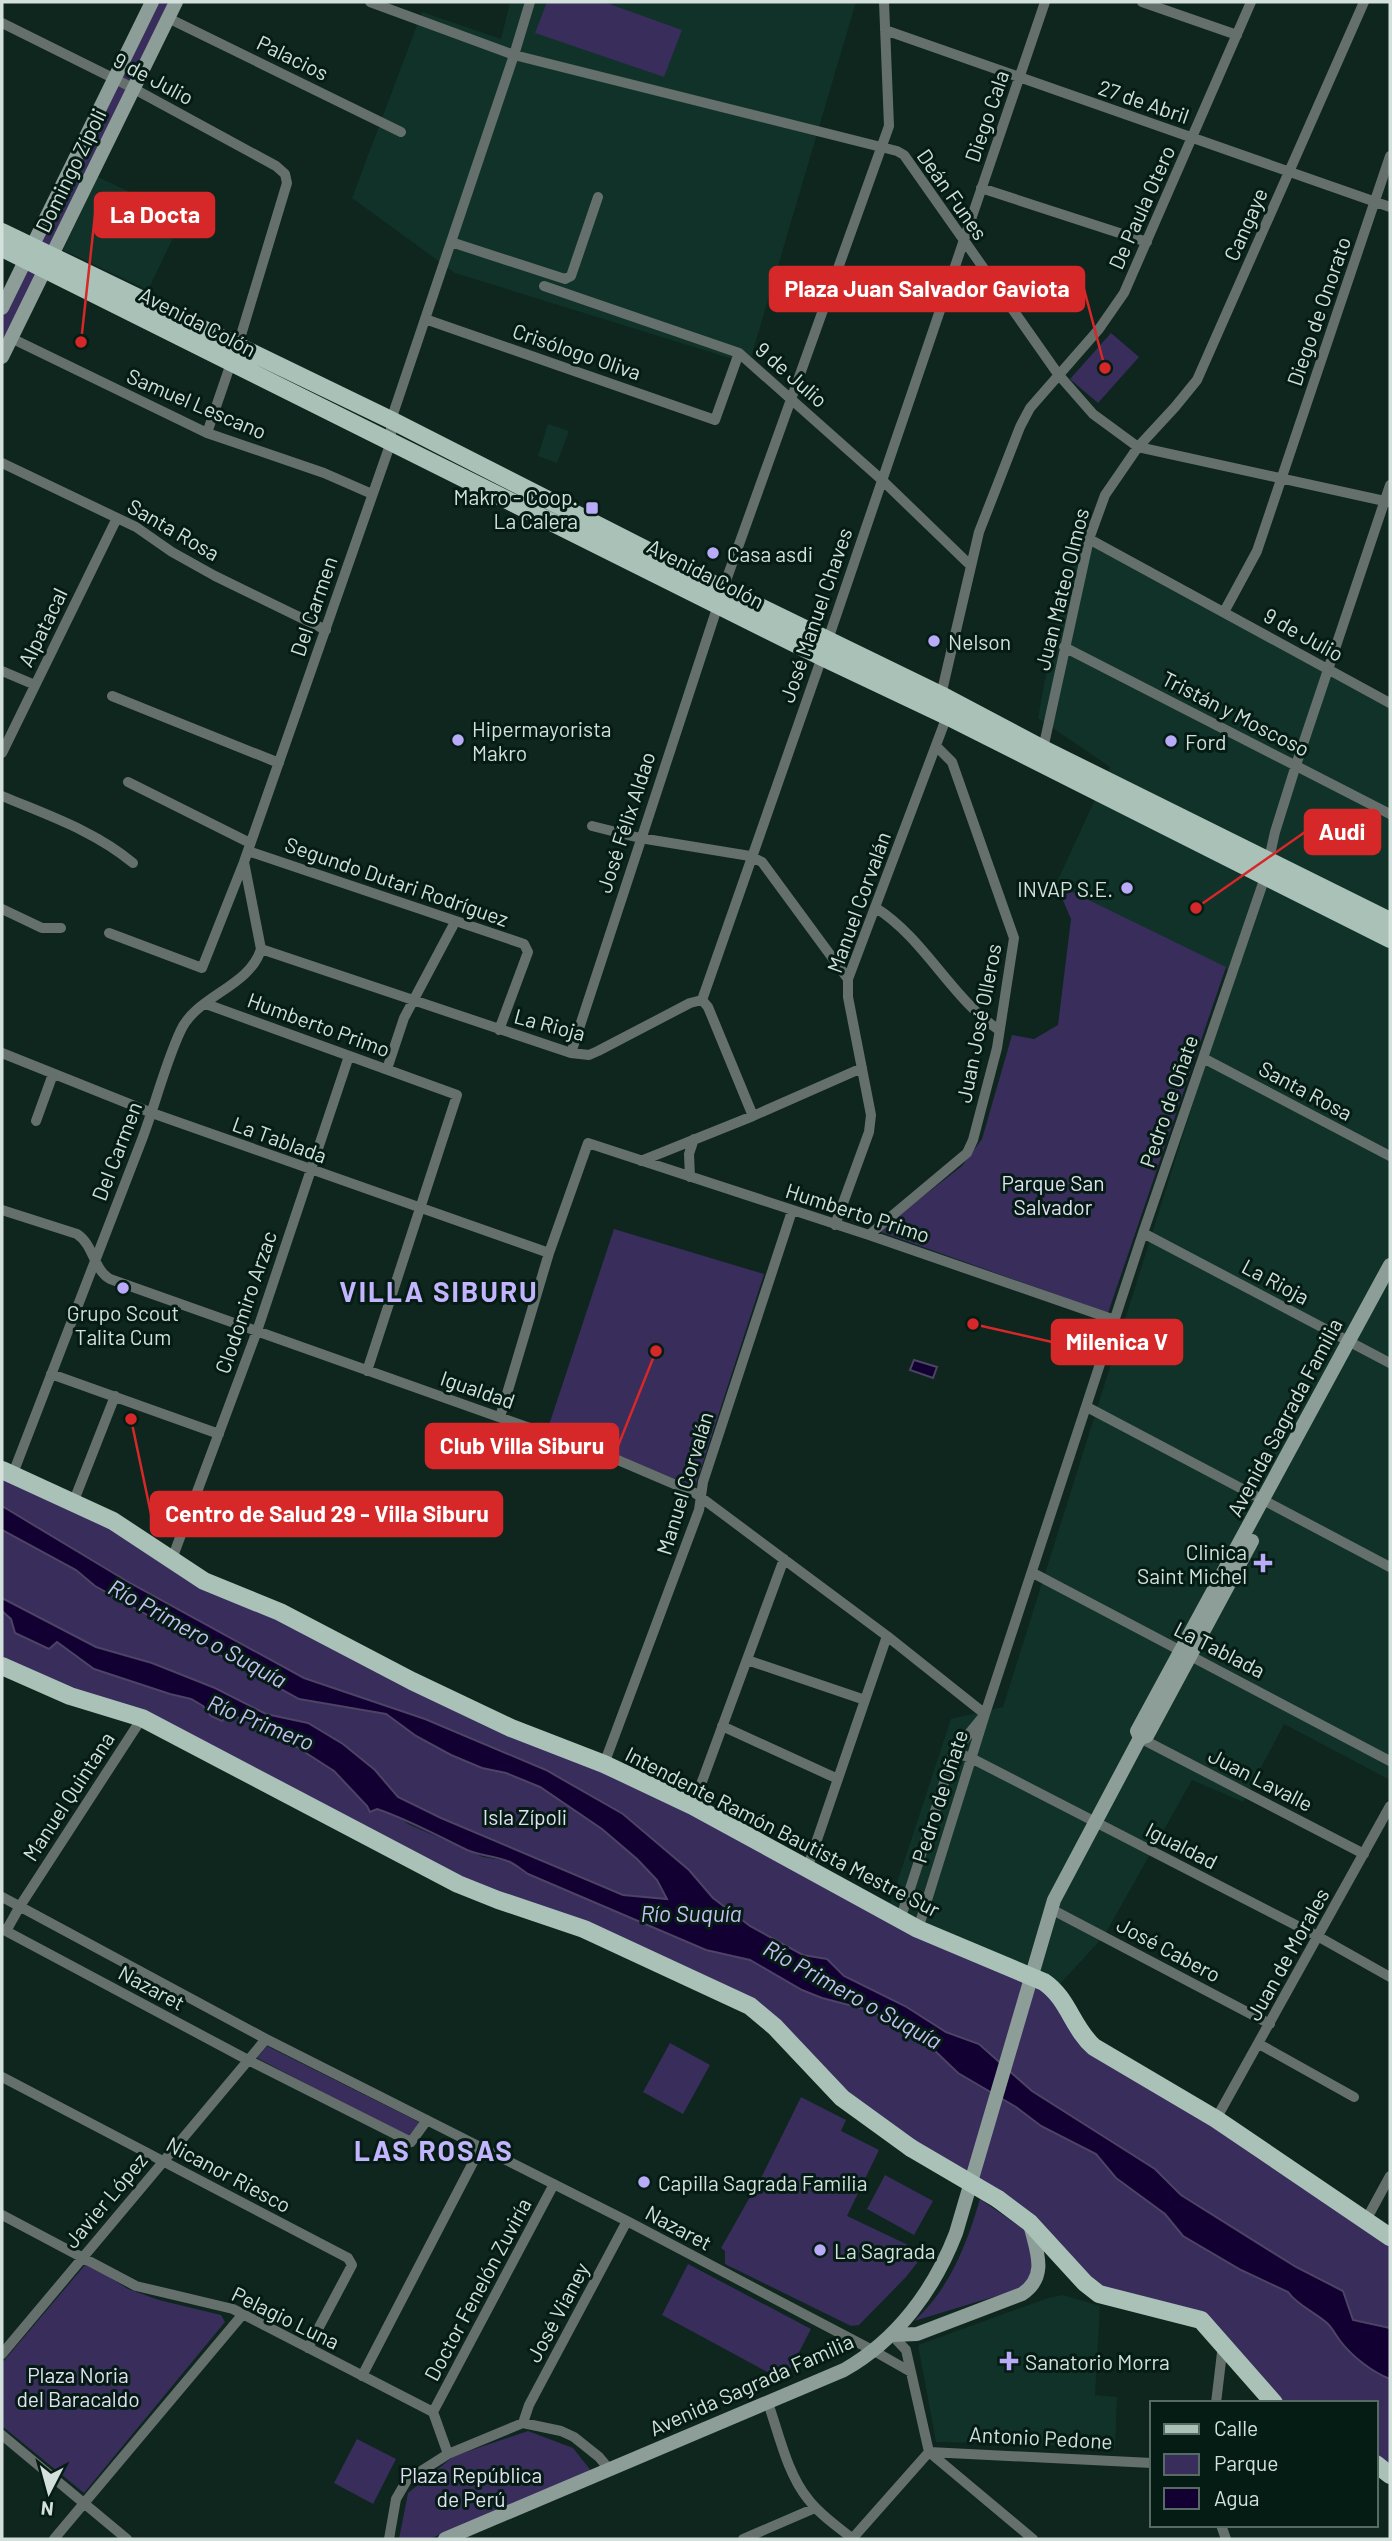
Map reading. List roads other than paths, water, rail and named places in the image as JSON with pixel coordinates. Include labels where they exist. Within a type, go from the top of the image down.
[{"type":"main road","name":"Domingo Zípoli","points":[[2,308],[152,2]]},
{"type":"main road","name":"Domingo Zípoli","points":[[2,356],[176,2]]},
{"type":"main road","name":"Avenida Colón","points":[[2,232],[29,253],[231,363],[391,442],[721,597]]},
{"type":"main road","name":"Avenida Colón","points":[[2,248],[29,253]]},
{"type":"main road","name":"Avenida Colón","points":[[49,263],[238,345],[391,420],[947,716],[1266,868],[1390,921]]},
{"type":"main road","name":"Avenida Colón","points":[[824,649],[941,695],[1266,868],[1390,939]]},
{"type":"main road","name":"Avenida Sagrada Familia","points":[[445,2539],[844,2370],[874,2351],[892,2335],[918,2304],[942,2267],[956,2233],[1058,1891],[1140,1738],[1138,1731],[1186,1652],[1268,1502],[1353,1343],[1390,1265]]},
{"type":"main road","name":"Avenida Sagrada Familia","points":[[1353,1343],[1390,1284]]},
{"type":"main road","name":"Intendente Ramón Bautista Mestre Sur","points":[[7,1473],[113,1521],[204,1581],[280,1612],[412,1681],[511,1728],[604,1765],[693,1807],[918,1929],[1044,1982],[1058,1994],[1085,2039],[1094,2047],[1216,2119],[1390,2237]]},
{"type":"main road","points":[[2,1666],[70,1696],[142,1718],[458,1884],[584,1929],[750,2006],[775,2027],[842,2098],[911,2148],[998,2199],[1030,2224],[1085,2283],[1099,2294],[1201,2320],[1272,2401]]},
{"type":"main road","points":[[892,2335],[917,2334],[1022,2294],[1032,2287],[1039,2274],[1039,2262],[1030,2224]]},
{"type":"street","name":"Deán Funes","points":[[370,2],[514,55],[882,146],[904,155],[1058,374],[1093,414],[1138,447],[1388,501]]},
{"type":"street","points":[[391,442],[391,420],[530,2]]},
{"type":"street","name":"José Félix Aldao","points":[[571,1053],[721,597],[889,125],[884,2]]},
{"type":"street","name":"Diego Cala","points":[[963,242],[1045,2]]},
{"type":"street","points":[[1142,2],[1237,35]]},
{"type":"street","name":"De Paula Otero","points":[[1058,374],[1113,311],[1124,293],[1251,2]]},
{"type":"street","name":"Cangaye","points":[[1138,447],[1196,380],[1364,2]]},
{"type":"street","name":"Palacios","points":[[168,18],[401,132]]},
{"type":"street","name":"9 de Julio","points":[[2,23],[133,88],[276,166],[285,174],[287,183],[238,345]]},
{"type":"street","name":"27 de Abril","points":[[885,30],[1390,208]]},
{"type":"street","name":"Diego de Onorato","points":[[1224,612],[1257,551],[1390,156]]},
{"type":"street","points":[[981,188],[1147,242]]},
{"type":"street","points":[[451,242],[565,279],[571,276],[598,197]]},
{"type":"street","name":"José Manuel Chaves","points":[[702,1000],[963,242]]},
{"type":"street","name":"9 de Julio","points":[[544,286],[739,353],[882,480],[970,565]]},
{"type":"street","name":"Crisólogo Oliva","points":[[425,319],[715,420],[739,353]]},
{"type":"street","name":"Samuel Lescano","points":[[11,338],[207,433],[324,473],[372,494]]},
{"type":"street","points":[[207,433],[231,363]]},
{"type":"street","points":[[941,695],[970,565],[987,507],[1020,426],[1030,408],[1058,374]]},
{"type":"street","name":"Del Carmen","points":[[109,933],[202,968],[248,852],[391,442]]},
{"type":"street","name":"Juan Mateo Olmos","points":[[1043,749],[1089,539],[1111,484],[1138,447]]},
{"type":"street","name":"Santa Rosa","points":[[2,463],[117,518],[215,576],[326,630]]},
{"type":"street","name":"Pedro de Oñate","points":[[918,1929],[985,1714],[1266,868],[1327,669],[1388,501],[1390,485]]},
{"type":"street","name":"Alpatacal","points":[[2,753],[117,518]]},
{"type":"street","name":"9 de Julio","points":[[1089,539],[1390,703]]},
{"type":"street","name":"Tristán y Moscoso","points":[[1064,647],[1390,814]]},
{"type":"street","points":[[2,670],[35,685]]},
{"type":"street","points":[[112,696],[279,763]]},
{"type":"street","name":"Manuel Corvalán","points":[[835,1225],[871,1125],[848,997],[848,979],[947,716]]},
{"type":"street","name":"Juan José Olleros","points":[[869,1235],[970,1149],[994,1062],[1014,938],[952,762],[936,746]]},
{"type":"street","points":[[128,782],[248,852],[261,949]]},
{"type":"street","points":[[2,796],[97,836],[133,863]]},
{"type":"street","points":[[592,826],[640,838],[750,856],[768,867],[848,979]]},
{"type":"street","name":"Segundo Dutari Rodríguez","points":[[248,852],[524,944],[527,952],[499,1030]]},
{"type":"street","points":[[876,908],[894,920],[981,1017],[999,1030]]},
{"type":"street","points":[[2,909],[41,928],[61,928]]},
{"type":"street","points":[[387,1069],[404,1018],[455,922]]},
{"type":"street","name":"Del Carmen","points":[[7,1473],[51,1374],[96,1259],[152,1114],[180,1030],[186,1021],[255,963],[261,949]]},
{"type":"street","name":"La Rioja","points":[[261,949],[571,1053],[589,1055],[690,1003],[702,1000]]},
{"type":"street","points":[[702,1000],[708,1007],[753,1116]]},
{"type":"street","name":"Humberto Primo","points":[[206,1004],[457,1095],[419,1208]]},
{"type":"street","name":"La Tablada","points":[[2,1053],[152,1114],[549,1253]]},
{"type":"street","name":"Clodomiro Arzac","points":[[172,1559],[257,1331],[349,1056]]},
{"type":"street","name":"Santa Rosa","points":[[1203,1058],[1390,1156]]},
{"type":"street","points":[[641,1161],[862,1069]]},
{"type":"street","points":[[36,1121],[53,1074]]},
{"type":"street","points":[[690,1177],[689,1154],[694,1139]]},
{"type":"street","name":"Humberto Primo","points":[[549,1253],[588,1143],[869,1235],[1115,1320]]},
{"type":"street","points":[[367,1370],[419,1208]]},
{"type":"street","name":"Igualdad","points":[[2,1210],[69,1230],[85,1240],[101,1272],[110,1279],[606,1455],[701,1496],[887,1636],[985,1714]]},
{"type":"street","name":"Manuel Corvalán","points":[[604,1765],[699,1510],[703,1482],[792,1211]]},
{"type":"street","name":"La Rioja","points":[[1143,1233],[1390,1363]]},
{"type":"street","points":[[500,1417],[549,1253]]},
{"type":"street","points":[[51,1374],[219,1434]]},
{"type":"street","points":[[73,1503],[115,1396]]},
{"type":"street","points":[[1087,1406],[1390,1567]]},
{"type":"street","points":[[693,1807],[784,1559]]},
{"type":"street","name":"La Tablada","points":[[1033,1573],[1390,1761]]},
{"type":"street","points":[[807,1869],[887,1636]]},
{"type":"street","points":[[747,1660],[865,1700]]},
{"type":"street","name":"Pedro de Oñate","points":[[900,1920],[954,1752],[985,1714]]},
{"type":"street","name":"Manuel Quintana","points":[[4,1930],[142,1718]]},
{"type":"street","points":[[722,1727],[838,1779]]},
{"type":"street","name":"Juan Lavalle","points":[[1140,1738],[1364,1854]]},
{"type":"street","name":"Igualdad","points":[[954,1752],[971,1758],[1319,1937],[1390,1977]]},
{"type":"street","name":"Juan de Morales","points":[[1216,2119],[1390,1806]]},
{"type":"street","name":"Nazaret","points":[[2,1897],[266,2039],[627,2221],[911,2372]]},
{"type":"street","name":"José Cabero","points":[[1051,1909],[1270,2024]]},
{"type":"street","name":"Nazaret","points":[[4,1930],[248,2060],[411,2142],[427,2120]]},
{"type":"street","name":"Javier López","points":[[2,2354],[266,2039]]},
{"type":"street","points":[[1259,2045],[1353,2096]]},
{"type":"street","name":"Nicanor Riesco","points":[[2,2077],[351,2261],[352,2266],[309,2348]]},
{"type":"street","points":[[362,2376],[481,2147]]},
{"type":"street","points":[[1366,2220],[1390,2176]]},
{"type":"street","name":"Doctor Fenelón Zuviría","points":[[433,2412],[554,2184]]},
{"type":"street","name":"Pelagio Luna","points":[[2,2215],[136,2286],[224,2306],[243,2314],[433,2412]]},
{"type":"street","name":"José Vianey","points":[[523,2423],[529,2405],[627,2221]]},
{"type":"street","points":[[54,2539],[243,2314]]},
{"type":"street","points":[[892,2335],[906,2350],[929,2452],[1033,2539]]},
{"type":"street","points":[[1216,2401],[1223,2344]]},
{"type":"street","points":[[768,2403],[796,2480],[815,2508],[853,2539],[929,2452]]},
{"type":"street","points":[[433,2412],[448,2454]]},
{"type":"street","points":[[389,2539],[396,2499],[402,2484],[448,2454],[523,2423],[561,2431],[574,2437],[599,2457],[609,2469]]},
{"type":"street","points":[[2,2435],[127,2539]]},
{"type":"street","name":"Antonio Pedone","points":[[929,2452],[1150,2463]]},
{"type":"street","points":[[743,2539],[815,2508]]},
{"type":"water","points":[[914,1360],[937,1367],[933,1378],[910,1370]]},
{"type":"water","name":"Río Suquía","points":[[2,1506],[130,1583],[304,1678],[425,1719],[546,1770],[623,1814],[689,1870],[713,1898],[750,1926],[803,1955],[827,1959],[844,1976],[905,2006],[946,2032],[979,2044],[1032,2091],[1155,2169],[1181,2195],[1296,2267],[1343,2291],[1353,2320],[1390,2328],[1390,2379],[1357,2358],[1328,2324],[1288,2292],[1241,2270],[1183,2236],[1165,2214],[1116,2178],[1096,2154],[1041,2126],[1016,2107],[958,2073],[931,2047],[872,2011],[822,1998],[802,1990],[750,1960],[706,1950],[528,1874],[510,1862],[467,1850],[377,1809],[370,1812],[334,1771],[270,1730],[229,1714],[222,1721],[211,1716],[203,1706],[191,1699],[94,1669],[57,1642],[49,1649],[15,1633],[11,1619],[2,1611],[2,1598],[96,1647],[152,1663],[215,1688],[266,1714],[308,1723],[343,1744],[375,1770],[398,1797],[441,1818],[623,1895],[667,1899],[657,1880],[637,1859],[602,1829],[540,1787],[451,1755],[416,1736],[386,1714],[299,1699],[95,1586],[76,1570],[2,1530]]},
{"type":"place","name":"La Docta","points":[[81,342]]},
{"type":"place","name":"Plaza Juan Salvador Gaviota","points":[[1105,368]]},
{"type":"place","name":"Makro - Coop. La Calera","points":[[592,508]]},
{"type":"place","name":"Casa asdi","points":[[713,553]]},
{"type":"place","name":"Nelson","points":[[934,641]]},
{"type":"place","name":"Hipermayorista Makro","points":[[458,740]]},
{"type":"place","name":"Ford","points":[[1171,741]]},
{"type":"place","name":"INVAP S.E.","points":[[1127,888]]},
{"type":"place","name":"Audi","points":[[1196,908]]},
{"type":"place","name":"Grupo Scout Talita Cum","points":[[123,1288]]},
{"type":"place","name":"Milenica V","points":[[973,1324]]},
{"type":"place","name":"Club Villa Siburu","points":[[656,1351]]},
{"type":"place","name":"Centro de Salud 29 - Villa Siburu","points":[[131,1419]]},
{"type":"place","name":"Clinica Saint Michel","points":[[1263,1563]]},
{"type":"place","name":"Capilla Sagrada Familia","points":[[644,2182]]},
{"type":"place","name":"La Sagrada","points":[[820,2250]]},
{"type":"place","name":"Sanatorio Morra","points":[[1009,2361]]},
{"type":"district","name":"VILLA SIBURU","points":[[439,1291]]},
{"type":"district","name":"LAS ROSAS","points":[[434,2150]]},
{"type":"park label","name":"Parque San Salvador","points":[[1053,1194]]},
{"type":"park label","name":"Isla Zípoli","points":[[525,1816]]},
{"type":"park label","name":"Plaza Noria del Baracaldo","points":[[78,2386]]},
{"type":"park label","name":"Plaza República de Perú","points":[[471,2486]]},
{"type":"water label","name":"Río Primero o Suquía","points":[[198,1633]]},
{"type":"water label","name":"Río Primero","points":[[261,1722]]},
{"type":"water label","name":"Río Primero o Suquía","points":[[853,1994]]}]
